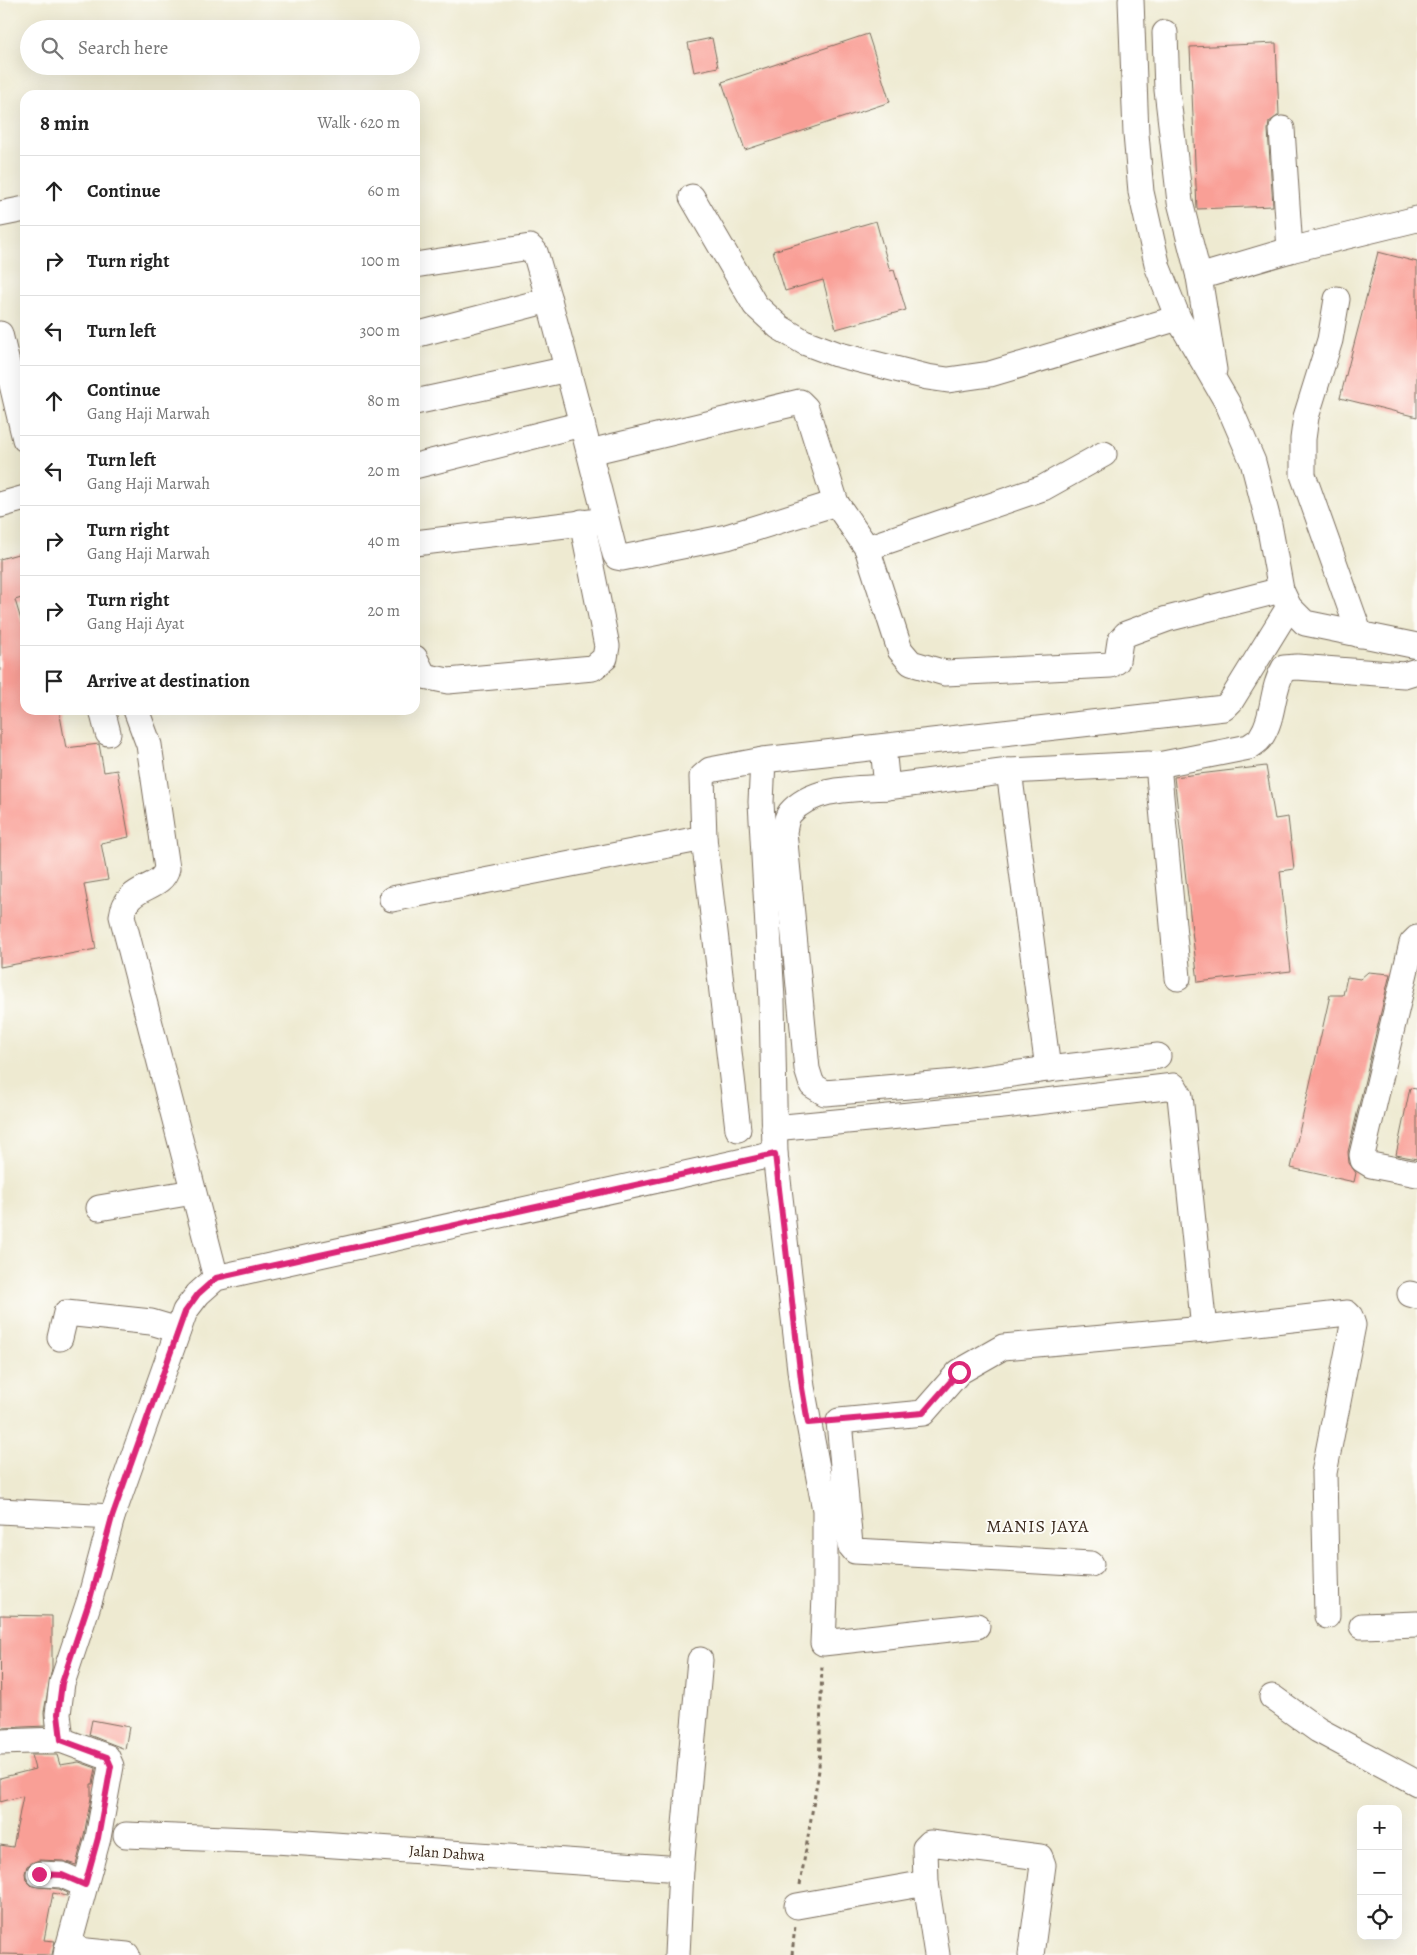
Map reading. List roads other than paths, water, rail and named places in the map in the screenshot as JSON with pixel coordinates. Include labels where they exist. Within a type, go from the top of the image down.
[{"type":"street","points":[[1131,0],[1140,192],[1161,277],[1178,318],[1217,384],[1253,462],[1285,599],[1305,623],[1417,646]]},
{"type":"street","points":[[1165,32],[1167,90],[1180,202],[1199,277],[1217,384]]},
{"type":"street","points":[[1282,129],[1290,250]]},
{"type":"street","points":[[692,197],[755,305],[779,327],[804,342],[836,354],[918,375],[948,380],[990,374],[1178,318]]},
{"type":"street","points":[[0,214],[20,210]]},
{"type":"street","points":[[1199,277],[1290,250],[1417,219]]},
{"type":"street","points":[[420,264],[530,247],[535,252],[590,452],[594,522],[607,646],[605,658],[593,668],[448,681],[424,676],[420,668]]},
{"type":"street","points":[[1337,299],[1330,340],[1306,417],[1303,439],[1304,475],[1360,635]]},
{"type":"street","points":[[420,334],[549,300]]},
{"type":"street","points":[[7,351],[20,415]]},
{"type":"street","points":[[420,401],[568,369]]},
{"type":"street","points":[[590,452],[800,402],[806,408],[836,503],[866,548],[900,650],[911,663],[945,673],[1111,665],[1117,662],[1120,641],[1126,634],[1167,619],[1285,599]]},
{"type":"street","points":[[420,465],[582,424]]},
{"type":"street","points":[[866,548],[1043,488],[1104,454]]},
{"type":"street","points":[[0,505],[20,499]]},
{"type":"street","points":[[594,522],[615,554],[622,558],[727,537],[836,503]]},
{"type":"street","points":[[420,543],[594,522]]},
{"type":"street","points":[[420,528],[458,539]]},
{"type":"street","points":[[738,1129],[704,838],[702,777],[706,772],[790,755],[883,747],[1224,708],[1231,702],[1285,599]]},
{"type":"street","points":[[1158,1056],[957,1082],[825,1093],[812,1085],[807,1069],[784,832],[789,814],[808,800],[836,790],[887,787],[1009,771],[1158,765],[1249,747],[1261,738],[1270,714],[1277,678],[1284,668],[1297,667],[1404,675],[1417,671]]},
{"type":"street","points":[[138,715],[149,745],[167,868],[163,878],[123,904],[122,916],[216,1278]]},
{"type":"street","points":[[883,747],[887,787]]},
{"type":"street","points":[[763,760],[761,802],[772,1000],[775,1154],[802,1388],[808,1423],[850,1545],[859,1552],[1091,1564]]},
{"type":"street","points":[[1158,765],[1178,978]]},
{"type":"street","points":[[1009,771],[1048,1069]]},
{"type":"street","points":[[392,899],[704,838]]},
{"type":"street","points":[[1417,938],[1412,943],[1362,1155],[1363,1160],[1372,1165],[1417,1174]]},
{"type":"street","points":[[774,1128],[1003,1106],[1174,1086],[1180,1096],[1204,1329]]},
{"type":"street","points":[[61,1740],[58,1714],[62,1683],[90,1599],[112,1517],[185,1312],[198,1294],[216,1278],[775,1154]]},
{"type":"street","points":[[99,1208],[193,1192]]},
{"type":"street","points":[[808,1423],[923,1413],[959,1372],[1003,1347],[1204,1329],[1343,1312],[1350,1316],[1353,1321],[1324,1472],[1327,1616]]},
{"type":"street","points":[[60,1338],[66,1313],[151,1322],[178,1330]]},
{"type":"street","points":[[840,1421],[836,1507],[823,1643],[977,1626]]},
{"type":"street","points":[[0,1512],[112,1517]]},
{"type":"street","points":[[1362,1626],[1417,1624]]},
{"type":"street","points":[[677,1955],[681,1869],[700,1660]]},
{"type":"street","points":[[1272,1697],[1318,1730],[1417,1783]]},
{"type":"street","points":[[0,1742],[61,1740],[107,1757],[111,1766],[98,1838],[67,1952],[127,1955]]},
{"type":"street","name":"Jalan Dahwa","points":[[126,1835],[276,1841],[681,1869]]},
{"type":"street","points":[[937,1955],[926,1883],[925,1848],[930,1843],[1040,1857],[1043,1865],[1030,1955]]},
{"type":"street","points":[[39,1874],[62,1875],[85,1885]]},
{"type":"street","points":[[797,1906],[926,1883]]},
{"type":"district","name":"MANIS JAYA","points":[[1038,1526]]}]
